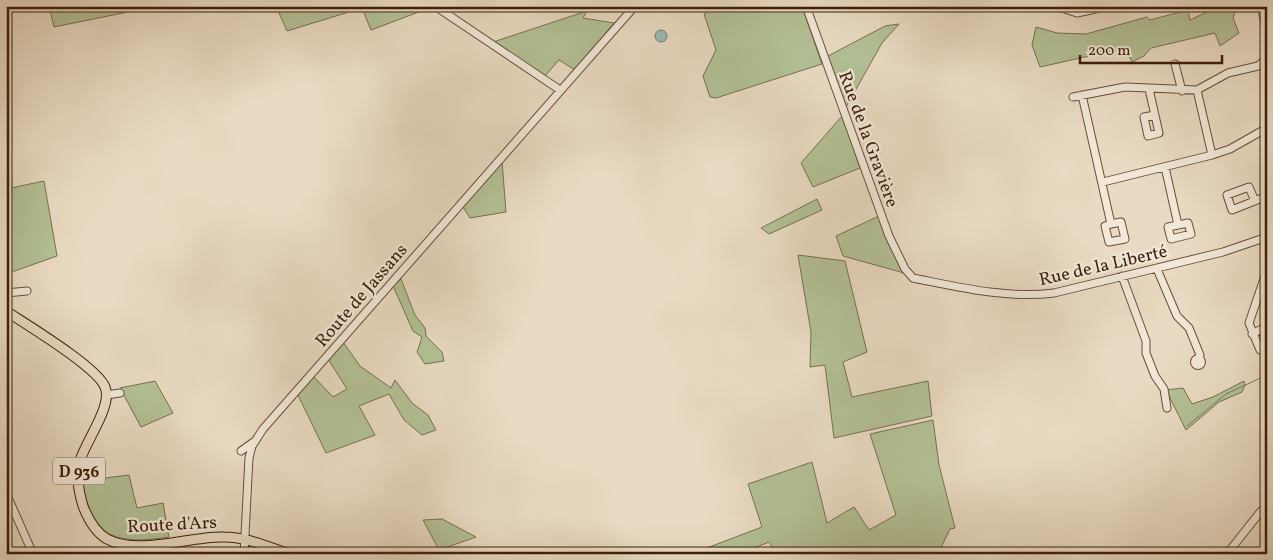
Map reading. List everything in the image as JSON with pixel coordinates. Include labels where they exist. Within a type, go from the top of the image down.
[{"type":"main road","points":[[6,311],[93,372],[101,379],[106,395]]},
{"type":"main road","name":"Route d'Ars","points":[[106,395],[105,403],[80,461],[78,473],[80,494],[88,519],[98,532],[108,539],[138,545],[223,536],[244,539],[290,554]]},
{"type":"street","points":[[435,6],[558,92]]},
{"type":"street","name":"Route de Jassans","points":[[244,554],[249,458],[256,440],[635,6]]},
{"type":"street","name":"Rue de la Gravière","points":[[806,6],[889,236],[905,269],[913,278]]},
{"type":"street","points":[[1056,6],[1077,14],[1109,6]]},
{"type":"street","points":[[1260,6],[1267,31]]},
{"type":"street","points":[[1073,97],[1115,88],[1197,90],[1228,73],[1258,66],[1267,58]]},
{"type":"street","points":[[1175,64],[1182,91]]},
{"type":"street","points":[[1149,89],[1154,115]]},
{"type":"street","points":[[1197,90],[1212,155]]},
{"type":"street","points":[[1082,95],[1111,224]]},
{"type":"street","points":[[1103,182],[1212,155],[1230,149],[1267,128]]},
{"type":"street","points":[[1165,167],[1178,225]]},
{"type":"street","points":[[1255,201],[1267,196]]},
{"type":"street","name":"Rue de la Liberté","points":[[913,278],[1030,296],[1054,294],[1223,252],[1265,237]]},
{"type":"street","points":[[1157,269],[1177,316],[1189,328],[1200,355],[1199,358]]},
{"type":"street","points":[[1267,270],[1249,323],[1260,350],[1267,350]]},
{"type":"street","points":[[1122,276],[1146,340],[1146,353],[1155,376],[1164,389],[1167,408]]},
{"type":"street","points":[[6,293],[27,291]]},
{"type":"street","points":[[1252,334],[1262,329],[1267,339]]},
{"type":"street","points":[[106,395],[120,394]]},
{"type":"street","points":[[241,451],[256,440]]},
{"type":"street","points":[[6,493],[33,554]]},
{"type":"street","points":[[1228,554],[1261,511],[1267,513]]},
{"type":"green space","points":[[49,6],[126,6],[128,12],[54,27]]},
{"type":"green space","points":[[276,6],[432,7],[371,30],[362,8],[287,31]]},
{"type":"green space","points":[[721,6],[802,6],[822,64],[716,98],[710,97],[703,76],[716,50],[704,14]]},
{"type":"green space","points":[[1220,6],[1237,6],[1233,18],[1239,33],[1220,46],[1215,33],[1151,48],[1144,56],[1132,62],[1125,48],[1040,67],[1032,45],[1036,27],[1057,33],[1086,34],[1147,17],[1150,20],[1188,10],[1190,20]]},
{"type":"green space","points":[[587,11],[583,18],[614,23],[575,70],[559,60],[544,77],[490,43]]},
{"type":"green space","points":[[899,24],[882,43],[846,107],[826,57],[885,26]]},
{"type":"green space","points":[[843,115],[860,168],[813,187],[801,163]]},
{"type":"green space","points":[[502,161],[506,212],[470,218],[463,207]]},
{"type":"green space","points":[[44,181],[57,256],[9,273],[6,259],[6,189]]},
{"type":"green space","points":[[817,199],[822,210],[769,234],[761,228]]},
{"type":"green space","points":[[879,216],[904,273],[843,256],[836,236]]},
{"type":"green space","points":[[798,255],[845,261],[867,352],[843,362],[852,397],[928,381],[932,416],[834,438],[825,365],[810,367],[811,332]]},
{"type":"green space","points":[[401,279],[415,315],[425,328],[426,336],[442,352],[444,361],[425,364],[417,352],[422,337],[413,331],[393,286]]},
{"type":"green space","points":[[343,342],[360,366],[391,388],[395,380],[412,403],[428,415],[436,430],[422,435],[404,420],[389,394],[359,406],[375,435],[326,453],[298,395],[313,376],[333,397],[347,389],[328,359]]},
{"type":"green space","points":[[155,381],[173,413],[141,427],[120,388]]},
{"type":"green space","points":[[1244,381],[1245,385],[1242,392],[1219,402],[1186,430],[1166,390],[1183,388],[1192,404],[1213,397]]},
{"type":"green space","points":[[933,420],[939,465],[955,528],[950,529],[938,554],[776,554],[769,542],[740,554],[691,554],[762,527],[748,484],[812,462],[827,523],[854,507],[869,530],[896,515],[870,434]]},
{"type":"green space","points":[[129,475],[137,508],[163,503],[169,537],[135,540],[121,538],[109,534],[99,526],[91,515],[85,500],[82,481]]},
{"type":"green space","points":[[442,519],[476,537],[439,550],[423,520]]},
{"type":"water","points":[[659,30],[663,30],[667,36],[663,42],[659,42],[655,38],[655,34]]},
{"type":"waterway","points":[[1187,426],[1226,394],[1267,375]]}]
